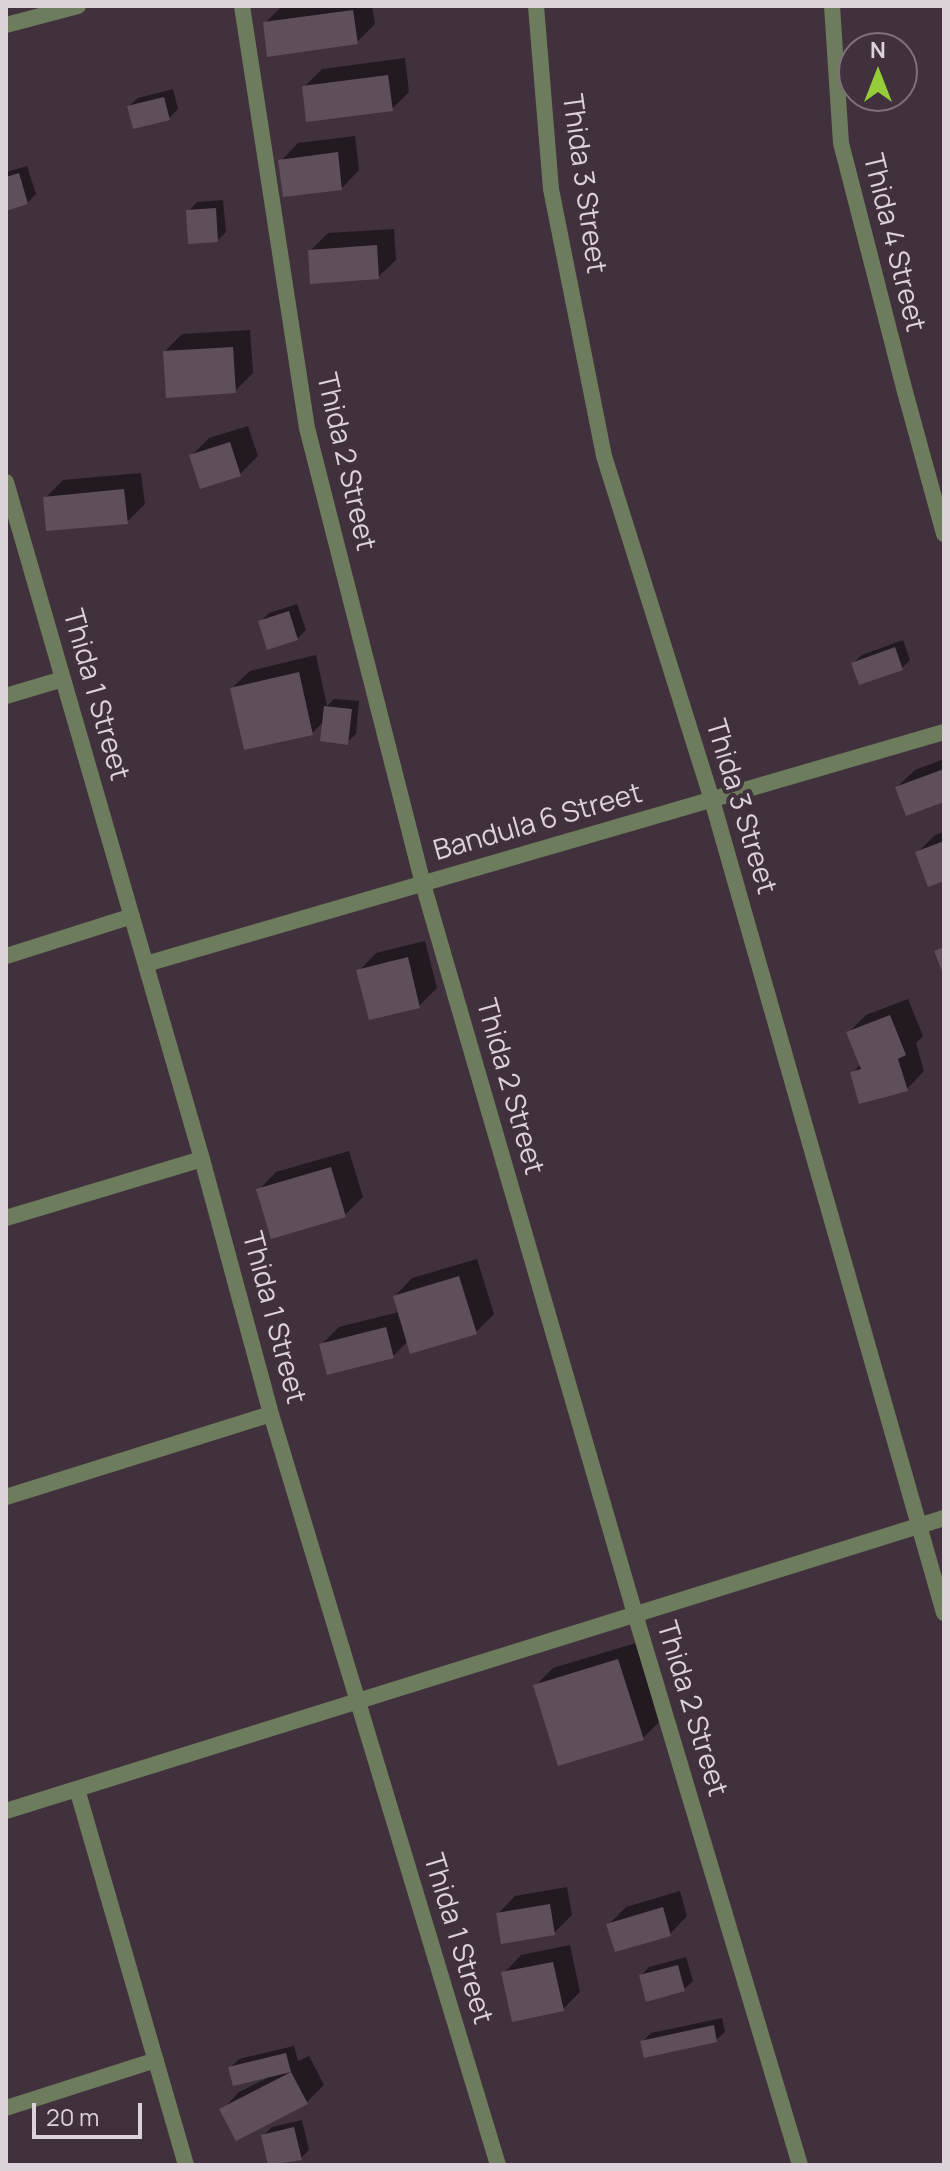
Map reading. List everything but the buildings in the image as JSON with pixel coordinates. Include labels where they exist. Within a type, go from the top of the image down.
[{"type":"street","points":[[6,25],[78,6]]},
{"type":"street","name":"Thida 2 Street","points":[[242,6],[307,428],[423,884],[635,1614],[800,2165]]},
{"type":"street","name":"Thida 3 Street","points":[[536,6],[551,189],[604,456],[712,800],[944,1613]]},
{"type":"street","name":"Thida 4 Street","points":[[832,6],[841,143],[944,534]]},
{"type":"street","name":"Thida 1 Street","points":[[6,482],[202,1159],[271,1414],[498,2165]]},
{"type":"street","points":[[6,696],[63,679]]},
{"type":"street","name":"Bandula 6 Street","points":[[146,964],[944,732]]},
{"type":"street","points":[[6,956],[132,916]]},
{"type":"street","points":[[6,1218],[202,1159]]},
{"type":"street","points":[[6,1497],[271,1414]]},
{"type":"street","points":[[6,1811],[944,1518]]},
{"type":"street","points":[[77,1789],[186,2165]]},
{"type":"street","points":[[6,2108],[156,2060]]}]
